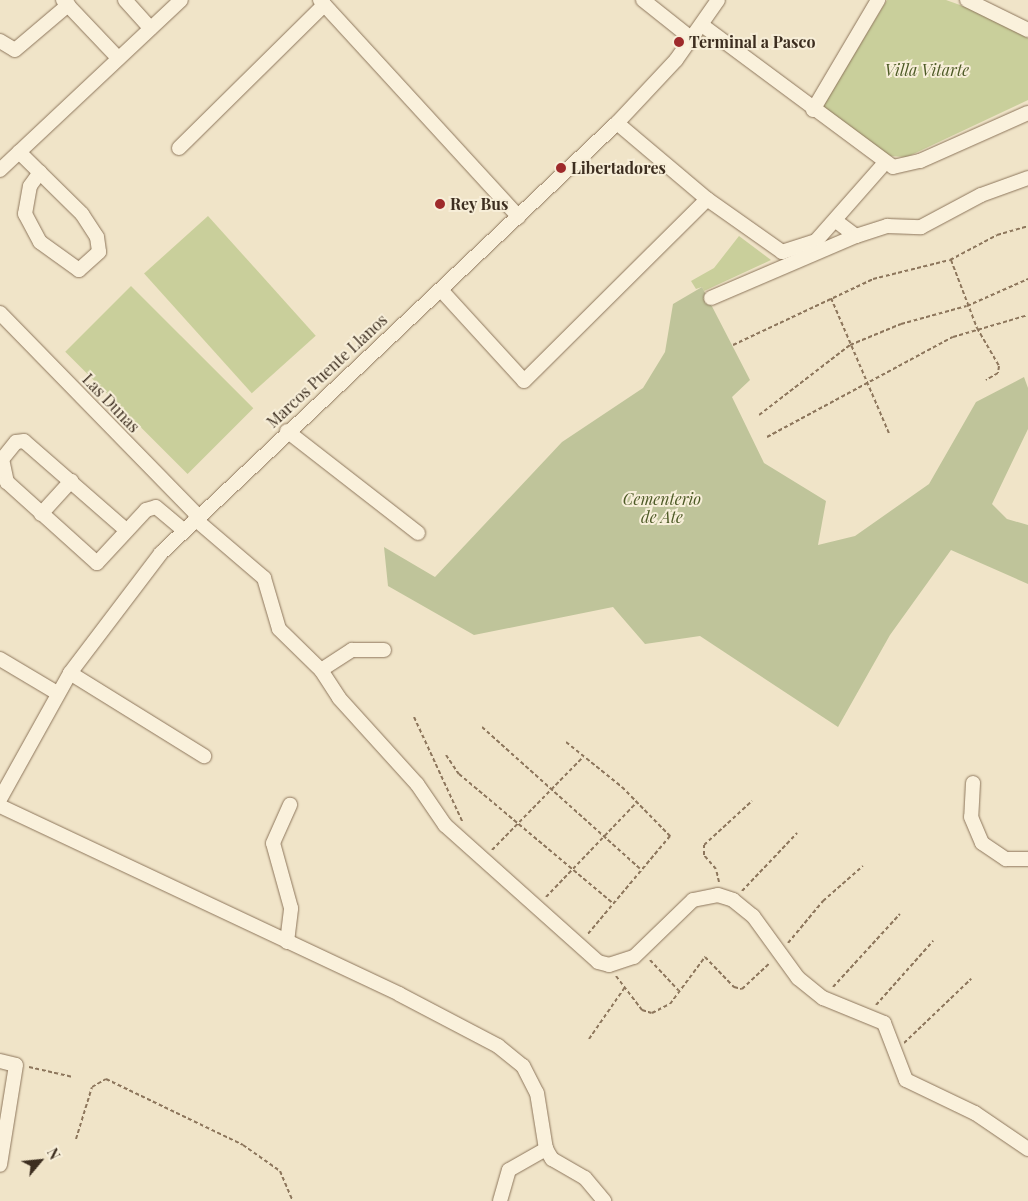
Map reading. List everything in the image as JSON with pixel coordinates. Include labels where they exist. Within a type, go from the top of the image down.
[{"type":"street","points":[[125,0],[150,28]]},
{"type":"street","points":[[0,170],[181,0]]},
{"type":"street","points":[[643,0],[692,39]]},
{"type":"street","name":"Marcos Puente Llanos","points":[[0,800],[5,775],[70,672],[120,602],[184,530],[618,123],[692,39],[718,0]]},
{"type":"street","points":[[813,110],[878,0]]},
{"type":"street","points":[[967,0],[1028,30]]},
{"type":"street","points":[[0,41],[15,50],[66,3],[118,58]]},
{"type":"street","points":[[179,148],[322,3],[519,216]]},
{"type":"street","points":[[702,25],[884,164],[893,167],[920,161],[1028,113]]},
{"type":"street","points":[[618,123],[707,199],[782,252],[816,241],[836,221],[884,164]]},
{"type":"street","points":[[19,152],[40,172],[82,214],[97,237],[99,252],[79,270],[40,242],[25,214],[30,186],[40,172]]},
{"type":"street","points":[[711,298],[856,236],[887,226],[920,227],[981,195],[1028,178]]},
{"type":"street","points":[[441,290],[524,381],[707,199]]},
{"type":"street","points":[[836,221],[856,236]]},
{"type":"street","name":"Las Dunas","points":[[0,313],[197,518],[264,578],[279,628],[321,670],[339,698],[417,784],[445,825],[579,944],[609,966]]},
{"type":"street","points":[[287,432],[418,532]]},
{"type":"street","points":[[126,530],[31,445],[16,442],[2,459],[2,472],[7,482],[97,563],[146,510],[156,507],[184,530]]},
{"type":"street","points":[[41,514],[71,481]]},
{"type":"street","points":[[321,670],[352,650],[384,650]]},
{"type":"street","points":[[0,659],[57,693]]},
{"type":"street","points":[[70,672],[204,756]]},
{"type":"street","points":[[972,783],[971,817],[982,843],[1006,860],[1028,859]]},
{"type":"street","points":[[287,942],[291,908],[273,843],[290,805]]},
{"type":"street","points":[[0,806],[287,942],[498,1046],[522,1066],[537,1093],[546,1149],[561,1166],[585,1178],[604,1201]]},
{"type":"street","points":[[609,966],[641,951],[693,900],[718,895],[733,900],[753,916],[798,978],[823,998],[884,1023],[896,1048],[898,1066],[906,1080],[975,1113],[1028,1149]]},
{"type":"street","points":[[0,1061],[16,1065],[0,1165]]},
{"type":"street","points":[[500,1201],[509,1170],[546,1149]]},
{"type":"path","points":[[733,345],[873,279],[950,260],[998,235],[1028,226]]},
{"type":"path","points":[[950,260],[967,306],[1000,370],[986,380]]},
{"type":"path","points":[[759,415],[850,345],[900,324],[967,306],[1028,278]]},
{"type":"path","points":[[831,298],[889,433]]},
{"type":"path","points":[[767,437],[866,382],[977,328],[1028,316]]},
{"type":"path","points":[[414,717],[471,847]]},
{"type":"path","points":[[482,727],[554,788],[640,869]]},
{"type":"path","points":[[566,742],[582,758],[637,802],[670,836],[640,869],[579,944]]},
{"type":"path","points":[[446,755],[459,774],[520,822],[572,869],[613,902]]},
{"type":"path","points":[[484,859],[582,758]]},
{"type":"path","points":[[718,895],[720,879],[703,850],[752,800]]},
{"type":"path","points":[[538,906],[637,802]]},
{"type":"path","points":[[733,900],[797,833]]},
{"type":"path","points":[[609,966],[642,1010],[652,1013],[670,1004],[705,957],[734,987],[742,989],[779,954],[823,901],[863,866]]},
{"type":"path","points":[[823,998],[900,914]]},
{"type":"path","points":[[868,1015],[933,940]]},
{"type":"path","points":[[641,951],[680,991]]},
{"type":"path","points":[[896,1048],[914,1037],[971,979]]},
{"type":"path","points":[[588,1039],[625,987]]},
{"type":"path","points":[[16,1065],[73,1076]]},
{"type":"path","points":[[76,1139],[92,1087],[106,1079],[243,1145],[280,1171],[293,1201]]},
{"type":"green space","name":"Villa Vitarte","points":[[887,0],[946,0],[988,15],[1028,38],[1028,100],[907,157],[887,156],[822,108]]},
{"type":"green space","points":[[208,216],[316,336],[252,393],[144,274]]},
{"type":"green space","points":[[739,236],[771,260],[704,291],[702,287],[696,289],[691,281],[714,268]]},
{"type":"green space","points":[[131,286],[253,408],[188,474],[65,352]]},
{"type":"green space","name":"Cementerio de Ate","points":[[702,287],[750,380],[732,397],[764,463],[826,501],[818,545],[855,536],[929,484],[976,402],[1024,377],[1028,388],[1028,429],[992,504],[1007,519],[1028,525],[1028,584],[951,550],[890,635],[838,727],[700,636],[645,644],[613,607],[474,635],[388,586],[384,547],[435,577],[562,442],[643,388],[665,352],[673,304]]},
{"type":"place","name":"Terminal a Pasco","points":[[679,42]]},
{"type":"place","name":"Libertadores","points":[[561,168]]},
{"type":"place","name":"Rey Bus","points":[[440,204]]}]
